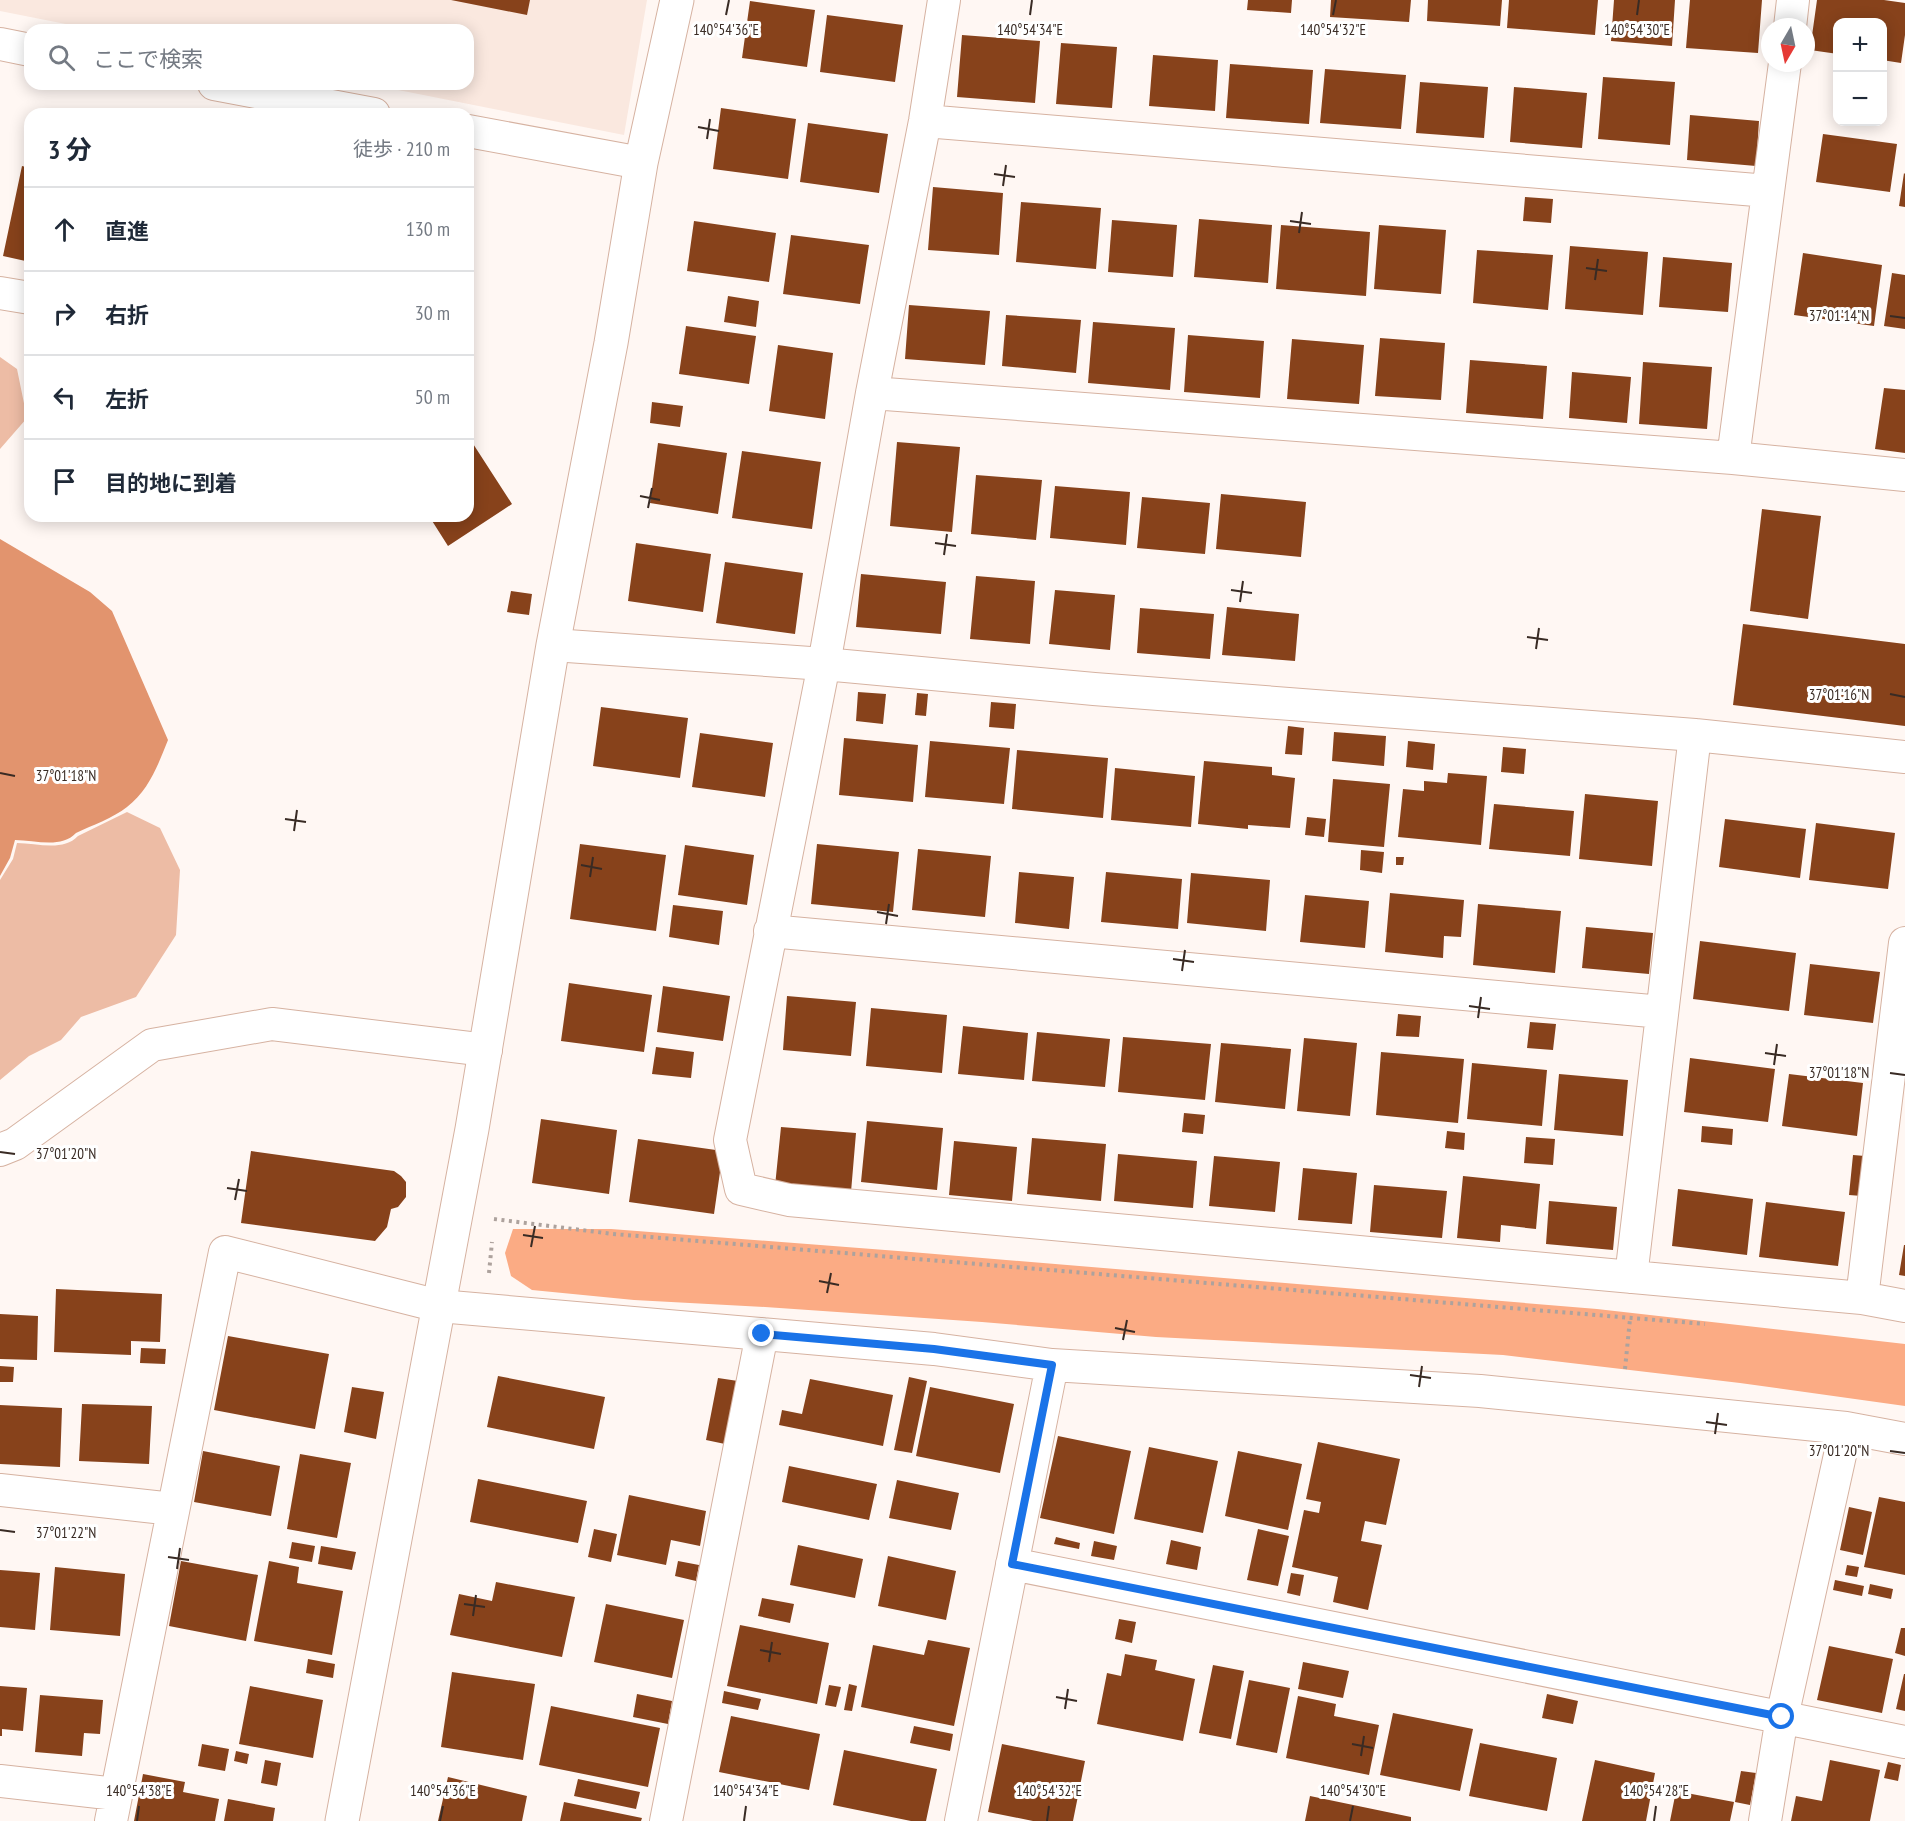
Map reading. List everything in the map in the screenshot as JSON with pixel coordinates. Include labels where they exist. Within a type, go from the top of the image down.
[{"type":"street","points":[[342,1821],[486,1050],[553,645],[608,355],[641,163],[677,0]]},
{"type":"street","points":[[944,0],[925,121],[872,393],[824,664],[730,1140],[741,1189],[789,1200],[1862,1298],[1905,1306]]},
{"type":"street","points":[[1791,18],[1793,0]]},
{"type":"street","points":[[0,44],[24,49]]},
{"type":"street","points":[[1733,458],[1784,72]]},
{"type":"street","points":[[245,90],[343,108]]},
{"type":"street","points":[[925,121],[1768,191]]},
{"type":"street","points":[[474,132],[641,163]]},
{"type":"street","points":[[0,293],[24,297]]},
{"type":"street","points":[[872,393],[1733,458],[1905,475]]},
{"type":"street","points":[[553,645],[824,664],[1094,689],[1695,735],[1905,756]]},
{"type":"street","points":[[1631,1277],[1695,735]]},
{"type":"street","points":[[770,931],[1662,1012]]},
{"type":"street","points":[[1862,1298],[1900,1029],[1905,943]]},
{"type":"street","points":[[0,1150],[15,1144],[152,1045],[272,1024],[486,1050]]},
{"type":"street","points":[[0,1781],[114,1807],[225,1252],[439,1306],[934,1349],[1052,1365],[1480,1391],[1846,1428],[1905,1439]]},
{"type":"street","points":[[666,1821],[762,1334]]},
{"type":"street","points":[[961,1821],[1052,1365]]},
{"type":"street","points":[[1765,1821],[1782,1717],[1846,1428]]},
{"type":"street","points":[[0,1490],[173,1509]]},
{"type":"street","points":[[1012,1564],[1905,1742]]},
{"type":"path","points":[[494,1219],[613,1234],[1712,1324]]},
{"type":"path","points":[[1621,1406],[1630,1318]]},
{"type":"shaded area","points":[[0,0],[647,0],[624,135],[398,90],[474,90],[474,24],[66,24],[0,11]]},
{"type":"shaded area","points":[[0,357],[17,369],[24,403],[24,421],[0,449]]},
{"type":"shaded area","points":[[0,539],[90,592],[112,611],[168,740],[147,785],[127,807],[63,841],[47,843],[15,840],[10,858],[0,876]]},
{"type":"shaded area","points":[[127,812],[160,828],[180,870],[176,935],[136,997],[81,1017],[61,1040],[29,1056],[0,1080],[0,880],[13,859],[17,843],[49,846],[65,844]]},
{"type":"shaded area","points":[[513,1229],[611,1229],[911,1252],[1597,1309],[1905,1344],[1905,1406],[1740,1383],[1503,1355],[1156,1337],[982,1322],[634,1300],[532,1290],[511,1276],[505,1253]]},
{"type":"building","points":[[451,0],[530,0],[527,15]]},
{"type":"building","points":[[1248,0],[1292,0],[1291,13],[1247,10]]},
{"type":"building","points":[[1331,0],[1411,0],[1409,22],[1330,17]]},
{"type":"building","points":[[1428,0],[1502,0],[1500,26],[1427,21]]},
{"type":"building","points":[[1509,0],[1598,0],[1595,35],[1507,28]]},
{"type":"building","points":[[1614,0],[1675,0],[1672,46],[1611,41]]},
{"type":"building","points":[[1690,0],[1762,0],[1758,53],[1686,48]]},
{"type":"building","points":[[1817,0],[1884,0],[1905,3],[1905,35],[1901,63],[1887,61],[1887,18],[1833,18],[1833,53],[1815,51],[1814,18]]},
{"type":"building","points":[[750,1],[815,10],[807,67],[742,58]]},
{"type":"building","points":[[827,15],[903,25],[895,82],[820,72]]},
{"type":"building","points":[[962,35],[1040,41],[1035,103],[957,97]]},
{"type":"building","points":[[1061,43],[1117,47],[1112,108],[1056,104]]},
{"type":"building","points":[[1153,55],[1218,60],[1215,111],[1149,106]]},
{"type":"building","points":[[1230,64],[1313,70],[1309,124],[1226,118]]},
{"type":"building","points":[[1325,69],[1406,75],[1401,129],[1320,123]]},
{"type":"building","points":[[1603,77],[1675,82],[1670,145],[1598,139]]},
{"type":"building","points":[[1420,82],[1488,87],[1484,138],[1416,133]]},
{"type":"building","points":[[1514,87],[1587,93],[1582,148],[1510,142]]},
{"type":"building","points":[[721,108],[796,119],[788,179],[713,169]]},
{"type":"building","points":[[1690,115],[1759,121],[1756,166],[1687,160]]},
{"type":"building","points":[[808,123],[888,134],[879,193],[800,182]]},
{"type":"building","points":[[1823,134],[1897,144],[1890,192],[1816,182]]},
{"type":"building","points":[[22,166],[24,166],[24,261],[3,256]]},
{"type":"building","points":[[1905,174],[1905,207],[1899,206]]},
{"type":"building","points":[[933,187],[1003,193],[999,255],[928,250]]},
{"type":"building","points":[[1525,197],[1553,199],[1551,223],[1523,221]]},
{"type":"building","points":[[1021,202],[1101,208],[1096,269],[1016,262]]},
{"type":"building","points":[[1199,219],[1272,225],[1268,283],[1194,277]]},
{"type":"building","points":[[1112,220],[1177,225],[1173,277],[1108,272]]},
{"type":"building","points":[[694,221],[776,233],[769,282],[687,271]]},
{"type":"building","points":[[1281,225],[1370,232],[1366,296],[1276,289]]},
{"type":"building","points":[[1379,225],[1446,230],[1441,294],[1374,289]]},
{"type":"building","points":[[791,235],[869,245],[860,304],[783,294]]},
{"type":"building","points":[[1570,246],[1648,252],[1643,315],[1565,309]]},
{"type":"building","points":[[1477,250],[1553,255],[1548,310],[1473,303]]},
{"type":"building","points":[[1803,253],[1882,265],[1874,326],[1794,315]]},
{"type":"building","points":[[1663,257],[1732,263],[1728,312],[1659,307]]},
{"type":"building","points":[[1892,273],[1905,275],[1905,329],[1884,326]]},
{"type":"building","points":[[728,296],[759,301],[756,327],[724,322]]},
{"type":"building","points":[[909,305],[990,311],[985,365],[905,359]]},
{"type":"building","points":[[1006,315],[1081,320],[1076,373],[1002,366]]},
{"type":"building","points":[[1093,322],[1175,328],[1170,390],[1088,383]]},
{"type":"building","points":[[686,326],[756,336],[749,384],[679,374]]},
{"type":"building","points":[[1188,335],[1264,341],[1260,398],[1184,392]]},
{"type":"building","points":[[1380,338],[1445,343],[1441,400],[1375,396]]},
{"type":"building","points":[[1292,339],[1364,345],[1359,404],[1287,399]]},
{"type":"building","points":[[778,345],[833,353],[825,419],[769,411]]},
{"type":"building","points":[[1470,360],[1547,366],[1543,419],[1466,413]]},
{"type":"building","points":[[1643,362],[1712,367],[1707,429],[1639,424]]},
{"type":"building","points":[[1572,372],[1631,377],[1627,423],[1569,418]]},
{"type":"building","points":[[1884,388],[1905,390],[1905,453],[1875,449]]},
{"type":"building","points":[[652,402],[683,406],[680,427],[650,423]]},
{"type":"building","points":[[897,442],[960,447],[952,532],[890,526]]},
{"type":"building","points":[[658,443],[727,453],[718,514],[650,503]]},
{"type":"building","points":[[474,445],[512,504],[448,546],[433,522],[474,522]]},
{"type":"building","points":[[742,451],[821,462],[812,529],[732,518]]},
{"type":"building","points":[[976,475],[1042,480],[1036,540],[971,534]]},
{"type":"building","points":[[1055,486],[1130,492],[1126,545],[1050,538]]},
{"type":"building","points":[[1221,494],[1306,502],[1301,557],[1216,549]]},
{"type":"building","points":[[1142,497],[1210,503],[1205,554],[1137,548]]},
{"type":"building","points":[[1762,509],[1821,516],[1808,619],[1750,611]]},
{"type":"building","points":[[636,543],[711,554],[703,612],[628,601]]},
{"type":"building","points":[[725,562],[803,573],[795,634],[716,623]]},
{"type":"building","points":[[861,574],[946,582],[941,634],[856,627]]},
{"type":"building","points":[[976,576],[1035,581],[1030,644],[970,639]]},
{"type":"building","points":[[1055,590],[1115,595],[1110,650],[1049,644]]},
{"type":"building","points":[[511,591],[532,594],[529,615],[507,612]]},
{"type":"building","points":[[1227,607],[1299,614],[1295,661],[1222,655]]},
{"type":"building","points":[[1140,608],[1214,614],[1210,659],[1137,653]]},
{"type":"building","points":[[1743,624],[1905,644],[1905,726],[1733,705]]},
{"type":"building","points":[[858,692],[886,694],[883,724],[856,721]]},
{"type":"building","points":[[917,693],[928,694],[926,716],[915,715]]},
{"type":"building","points":[[991,702],[1016,704],[1014,729],[989,727]]},
{"type":"building","points":[[601,707],[688,718],[680,778],[593,766]]},
{"type":"building","points":[[1288,726],[1304,728],[1302,755],[1285,754]]},
{"type":"building","points":[[1334,732],[1386,736],[1384,766],[1332,761]]},
{"type":"building","points":[[700,733],[773,743],[765,797],[692,787]]},
{"type":"building","points":[[844,738],[918,745],[913,802],[839,795]]},
{"type":"building","points":[[930,741],[1010,748],[1004,804],[925,797]]},
{"type":"building","points":[[1408,741],[1435,744],[1433,770],[1406,767]]},
{"type":"building","points":[[1503,747],[1526,749],[1524,774],[1501,772]]},
{"type":"building","points":[[1017,750],[1108,758],[1103,818],[1012,809]]},
{"type":"building","points":[[1204,761],[1272,767],[1272,775],[1295,778],[1290,828],[1248,825],[1248,829],[1198,824]]},
{"type":"building","points":[[1115,768],[1195,776],[1191,827],[1111,820]]},
{"type":"building","points":[[1448,773],[1487,776],[1481,845],[1398,837],[1403,789],[1424,791],[1424,781],[1447,783]]},
{"type":"building","points":[[1333,779],[1390,784],[1384,847],[1328,842]]},
{"type":"building","points":[[1585,794],[1658,801],[1652,866],[1579,859]]},
{"type":"building","points":[[1494,804],[1574,811],[1570,856],[1489,849]]},
{"type":"building","points":[[1307,817],[1326,819],[1324,837],[1305,835]]},
{"type":"building","points":[[1725,819],[1806,829],[1800,878],[1719,867]]},
{"type":"building","points":[[1816,823],[1895,833],[1888,889],[1809,880]]},
{"type":"building","points":[[580,844],[666,855],[656,931],[570,919]]},
{"type":"building","points":[[817,844],[899,852],[893,912],[811,904]]},
{"type":"building","points":[[685,845],[754,855],[747,905],[678,895]]},
{"type":"building","points":[[918,849],[991,856],[985,917],[912,910]]},
{"type":"building","points":[[1361,850],[1384,852],[1382,873],[1360,870]]},
{"type":"building","points":[[1396,857],[1404,857],[1403,865],[1396,865]]},
{"type":"building","points":[[1019,872],[1074,877],[1069,929],[1015,923]]},
{"type":"building","points":[[1106,872],[1182,879],[1178,929],[1101,922]]},
{"type":"building","points":[[1191,873],[1270,880],[1266,931],[1187,923]]},
{"type":"building","points":[[1390,893],[1464,900],[1461,937],[1444,936],[1443,958],[1385,952]]},
{"type":"building","points":[[1305,895],[1369,901],[1365,948],[1300,942]]},
{"type":"building","points":[[1478,904],[1561,911],[1555,973],[1473,965]]},
{"type":"building","points":[[673,905],[723,911],[719,945],[669,937]]},
{"type":"building","points":[[1586,927],[1653,933],[1649,974],[1582,968]]},
{"type":"building","points":[[1700,941],[1796,953],[1789,1011],[1693,999]]},
{"type":"building","points":[[1810,964],[1880,972],[1873,1023],[1804,1015]]},
{"type":"building","points":[[569,983],[652,995],[644,1052],[561,1041]]},
{"type":"building","points":[[663,986],[730,996],[723,1041],[657,1032]]},
{"type":"building","points":[[787,996],[856,1002],[851,1056],[783,1050]]},
{"type":"building","points":[[871,1008],[947,1015],[942,1073],[866,1066]]},
{"type":"building","points":[[1398,1014],[1421,1016],[1419,1037],[1396,1036]]},
{"type":"building","points":[[1530,1022],[1556,1024],[1553,1050],[1527,1048]]},
{"type":"building","points":[[963,1026],[1028,1033],[1024,1080],[958,1074]]},
{"type":"building","points":[[1037,1032],[1110,1039],[1105,1087],[1032,1081]]},
{"type":"building","points":[[1123,1037],[1211,1044],[1205,1100],[1118,1092]]},
{"type":"building","points":[[1304,1038],[1357,1043],[1350,1116],[1297,1111]]},
{"type":"building","points":[[1221,1043],[1291,1049],[1285,1109],[1215,1102]]},
{"type":"building","points":[[656,1047],[694,1052],[691,1078],[652,1074]]},
{"type":"building","points":[[1381,1052],[1464,1059],[1458,1123],[1376,1115]]},
{"type":"building","points":[[1690,1058],[1775,1069],[1768,1122],[1684,1112]]},
{"type":"building","points":[[1472,1063],[1547,1070],[1542,1126],[1467,1119]]},
{"type":"building","points":[[1559,1074],[1628,1080],[1623,1136],[1554,1130]]},
{"type":"building","points":[[1789,1074],[1863,1083],[1857,1136],[1782,1126]]},
{"type":"building","points":[[1184,1113],[1205,1115],[1203,1134],[1182,1132]]},
{"type":"building","points":[[541,1119],[617,1130],[609,1194],[532,1183]]},
{"type":"building","points":[[867,1121],[943,1128],[937,1190],[861,1182]]},
{"type":"building","points":[[1702,1126],[1733,1129],[1732,1145],[1701,1142]]},
{"type":"building","points":[[781,1127],[856,1133],[851,1192],[775,1186]]},
{"type":"building","points":[[1447,1131],[1465,1133],[1464,1150],[1445,1148]]},
{"type":"building","points":[[1526,1137],[1555,1139],[1553,1165],[1524,1163]]},
{"type":"building","points":[[1032,1138],[1106,1144],[1101,1201],[1027,1194]]},
{"type":"building","points":[[638,1139],[723,1151],[714,1214],[629,1202]]},
{"type":"building","points":[[954,1141],[1017,1147],[1012,1201],[949,1195]]},
{"type":"building","points":[[251,1151],[394,1171],[406,1182],[406,1197],[398,1207],[391,1209],[387,1227],[375,1241],[241,1223]]},
{"type":"building","points":[[1118,1154],[1197,1161],[1193,1208],[1114,1201]]},
{"type":"building","points":[[1853,1155],[1865,1156],[1862,1196],[1849,1195]]},
{"type":"building","points":[[1214,1156],[1280,1162],[1275,1212],[1209,1206]]},
{"type":"building","points":[[1303,1168],[1357,1173],[1352,1224],[1298,1220]]},
{"type":"building","points":[[1463,1176],[1540,1184],[1536,1229],[1501,1225],[1500,1242],[1457,1238]]},
{"type":"building","points":[[1374,1185],[1447,1191],[1442,1238],[1370,1232]]},
{"type":"building","points":[[1678,1189],[1753,1199],[1747,1255],[1672,1246]]},
{"type":"building","points":[[1549,1201],[1617,1207],[1613,1250],[1546,1244]]},
{"type":"building","points":[[1766,1202],[1845,1212],[1838,1266],[1759,1257]]},
{"type":"building","points":[[1905,1245],[1905,1276],[1899,1275]]},
{"type":"building","points":[[56,1289],[162,1294],[160,1342],[131,1341],[131,1355],[54,1352]]},
{"type":"building","points":[[0,1314],[38,1316],[37,1360],[0,1359]]},
{"type":"building","points":[[228,1336],[329,1354],[315,1429],[214,1410]]},
{"type":"building","points":[[141,1348],[166,1349],[165,1364],[140,1363]]},
{"type":"building","points":[[0,1366],[14,1367],[13,1382],[0,1382]]},
{"type":"building","points":[[498,1376],[605,1397],[594,1449],[487,1427]]},
{"type":"building","points":[[909,1377],[927,1381],[912,1453],[894,1450]]},
{"type":"building","points":[[718,1378],[738,1381],[725,1444],[706,1440]]},
{"type":"building","points":[[810,1379],[893,1395],[883,1446],[779,1425],[782,1410],[802,1414]]},
{"type":"building","points":[[352,1387],[384,1392],[376,1439],[344,1432]]},
{"type":"building","points":[[930,1387],[1014,1404],[1000,1473],[916,1456]]},
{"type":"building","points":[[82,1404],[152,1406],[149,1464],[79,1461]]},
{"type":"building","points":[[0,1405],[62,1408],[60,1467],[0,1464]]},
{"type":"building","points":[[1058,1436],[1131,1451],[1114,1534],[1040,1518]]},
{"type":"building","points":[[1318,1442],[1400,1459],[1386,1525],[1365,1521],[1361,1541],[1382,1545],[1368,1610],[1333,1602],[1338,1577],[1292,1567],[1304,1510],[1319,1513],[1321,1502],[1306,1499]]},
{"type":"building","points":[[1149,1447],[1218,1461],[1203,1533],[1134,1519]]},
{"type":"building","points":[[203,1451],[280,1466],[271,1516],[194,1502]]},
{"type":"building","points":[[1238,1451],[1302,1464],[1288,1530],[1225,1516]]},
{"type":"building","points":[[300,1454],[351,1463],[337,1538],[287,1529]]},
{"type":"building","points":[[789,1466],[877,1484],[869,1520],[782,1502]]},
{"type":"building","points":[[478,1479],[587,1501],[578,1543],[470,1522]]},
{"type":"building","points":[[897,1480],[959,1493],[951,1530],[889,1518]]},
{"type":"building","points":[[629,1495],[706,1511],[700,1546],[671,1540],[666,1565],[617,1555]]},
{"type":"building","points":[[1879,1497],[1905,1502],[1905,1575],[1864,1567]]},
{"type":"building","points":[[1849,1507],[1872,1512],[1863,1555],[1840,1550]]},
{"type":"building","points":[[594,1529],[617,1534],[611,1562],[588,1557]]},
{"type":"building","points":[[1258,1529],[1289,1536],[1278,1586],[1247,1580]]},
{"type":"building","points":[[1056,1537],[1080,1543],[1079,1549],[1054,1544]]},
{"type":"building","points":[[1171,1540],[1201,1547],[1197,1570],[1166,1564]]},
{"type":"building","points":[[1094,1541],[1117,1546],[1114,1560],[1091,1556]]},
{"type":"building","points":[[292,1542],[315,1546],[312,1562],[289,1558]]},
{"type":"building","points":[[798,1545],[863,1559],[855,1598],[790,1585]]},
{"type":"building","points":[[321,1546],[356,1552],[352,1570],[318,1564]]},
{"type":"building","points":[[888,1556],[956,1571],[946,1620],[878,1606]]},
{"type":"building","points":[[181,1561],[258,1575],[246,1641],[169,1626]]},
{"type":"building","points":[[269,1561],[299,1567],[297,1583],[343,1591],[332,1655],[254,1641]]},
{"type":"building","points":[[678,1561],[699,1565],[696,1581],[675,1576]]},
{"type":"building","points":[[1847,1565],[1859,1567],[1857,1577],[1845,1575]]},
{"type":"building","points":[[55,1567],[125,1574],[120,1636],[50,1630]]},
{"type":"building","points":[[0,1570],[40,1573],[35,1630],[0,1627]]},
{"type":"building","points":[[1291,1573],[1304,1575],[1300,1596],[1287,1593]]},
{"type":"building","points":[[1835,1580],[1864,1586],[1862,1596],[1833,1590]]},
{"type":"building","points":[[496,1582],[575,1597],[562,1657],[450,1635],[459,1594],[492,1601]]},
{"type":"building","points":[[1870,1584],[1893,1589],[1891,1599],[1868,1594]]},
{"type":"building","points":[[762,1598],[794,1604],[790,1623],[758,1616]]},
{"type":"building","points":[[606,1604],[684,1620],[672,1678],[594,1662]]},
{"type":"building","points":[[1119,1619],[1136,1622],[1132,1643],[1115,1639]]},
{"type":"building","points":[[740,1625],[829,1643],[817,1704],[727,1686]]},
{"type":"building","points":[[1901,1628],[1905,1628],[1905,1656],[1895,1653]]},
{"type":"building","points":[[928,1640],[970,1648],[954,1726],[861,1707],[873,1645],[924,1655]]},
{"type":"building","points":[[1829,1646],[1893,1659],[1882,1713],[1817,1700]]},
{"type":"building","points":[[1125,1654],[1157,1660],[1155,1670],[1195,1679],[1183,1741],[1097,1724],[1107,1673],[1121,1676]]},
{"type":"building","points":[[308,1659],[335,1664],[333,1678],[306,1673]]},
{"type":"building","points":[[1303,1662],[1349,1671],[1343,1698],[1298,1689]]},
{"type":"building","points":[[1213,1665],[1244,1671],[1231,1739],[1199,1733]]},
{"type":"building","points":[[452,1672],[535,1684],[523,1760],[441,1747]]},
{"type":"building","points":[[1905,1674],[1905,1711],[1896,1709]]},
{"type":"building","points":[[1249,1680],[1290,1688],[1277,1753],[1236,1745]]},
{"type":"building","points":[[849,1684],[857,1686],[852,1711],[844,1710]]},
{"type":"building","points":[[829,1685],[841,1687],[836,1707],[825,1705]]},
{"type":"building","points":[[0,1686],[27,1688],[23,1731],[2,1729],[2,1736],[0,1736]]},
{"type":"building","points":[[250,1686],[323,1700],[313,1758],[239,1744]]},
{"type":"building","points":[[724,1691],[761,1699],[758,1710],[722,1703]]},
{"type":"building","points":[[637,1694],[672,1701],[668,1724],[633,1717]]},
{"type":"building","points":[[1547,1694],[1578,1701],[1573,1724],[1542,1718]]},
{"type":"building","points":[[40,1695],[103,1700],[100,1734],[84,1733],[82,1756],[35,1752]]},
{"type":"building","points":[[1298,1696],[1336,1704],[1334,1716],[1379,1725],[1369,1775],[1286,1758]]},
{"type":"building","points":[[551,1706],[660,1728],[648,1787],[539,1765]]},
{"type":"building","points":[[1393,1713],[1473,1729],[1460,1791],[1380,1775]]},
{"type":"building","points":[[731,1716],[820,1734],[809,1790],[719,1772]]},
{"type":"building","points":[[914,1726],[953,1734],[950,1751],[910,1743]]},
{"type":"building","points":[[1480,1743],[1557,1758],[1547,1811],[1469,1796]]},
{"type":"building","points":[[202,1744],[229,1749],[225,1771],[198,1766]]},
{"type":"building","points":[[1002,1744],[1085,1761],[1073,1821],[1033,1821],[988,1812]]},
{"type":"building","points":[[844,1750],[937,1769],[926,1821],[911,1821],[833,1805]]},
{"type":"building","points":[[236,1751],[249,1754],[247,1764],[234,1761]]},
{"type":"building","points":[[265,1760],[281,1763],[277,1786],[261,1783]]},
{"type":"building","points":[[1595,1760],[1655,1773],[1646,1821],[1582,1821]]},
{"type":"building","points":[[1830,1760],[1880,1770],[1870,1821],[1791,1821],[1796,1796],[1822,1801]]},
{"type":"building","points":[[1888,1762],[1901,1765],[1898,1781],[1884,1778]]},
{"type":"building","points":[[1741,1771],[1756,1773],[1750,1805],[1735,1802]]},
{"type":"building","points":[[143,1774],[185,1782],[183,1792],[219,1799],[215,1821],[134,1821]]},
{"type":"building","points":[[448,1777],[527,1796],[522,1821],[438,1821]]},
{"type":"building","points":[[578,1779],[640,1792],[636,1809],[574,1796]]},
{"type":"building","points":[[1676,1791],[1734,1802],[1730,1821],[1670,1821]]},
{"type":"building","points":[[1310,1796],[1411,1817],[1411,1821],[1305,1821]]},
{"type":"building","points":[[228,1799],[275,1808],[273,1821],[224,1821]]},
{"type":"building","points":[[564,1802],[642,1818],[641,1821],[560,1821]]},
{"type":"route","points":[[762,1334],[934,1349],[1052,1365],[1012,1564],[1782,1717]]}]
